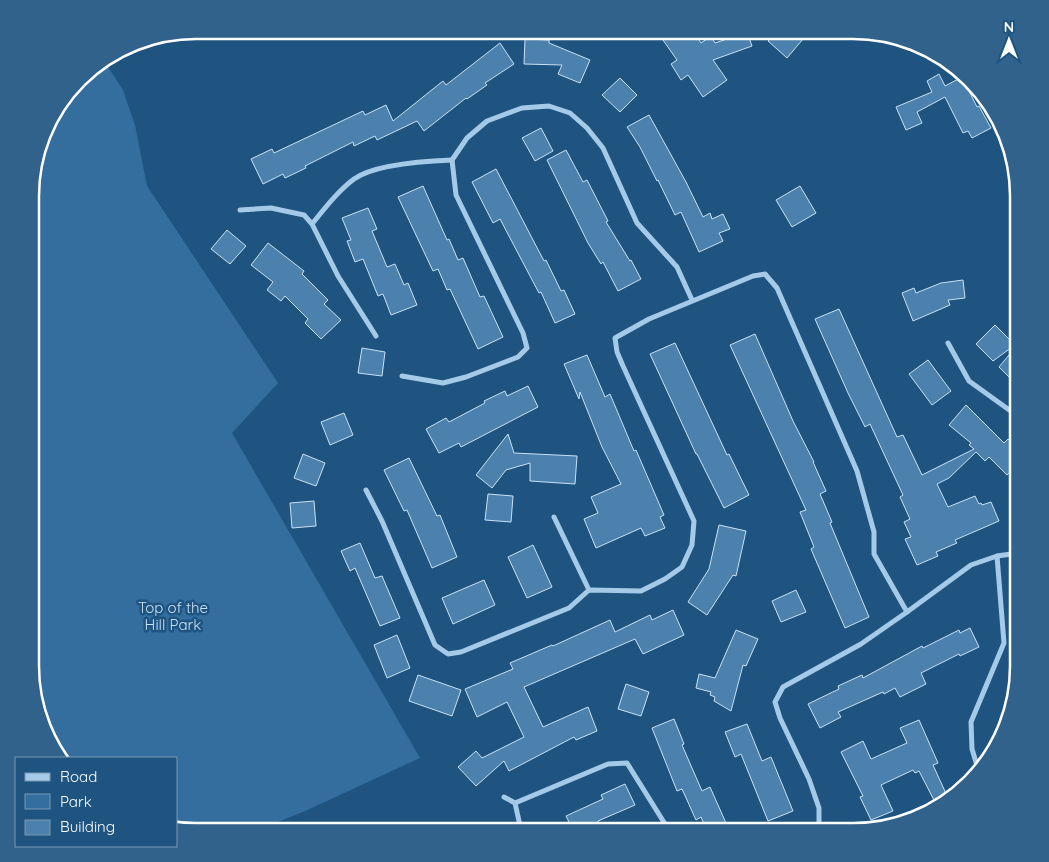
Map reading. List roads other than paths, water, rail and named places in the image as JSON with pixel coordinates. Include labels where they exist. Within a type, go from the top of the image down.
[{"type":"street","points":[[402,376],[443,383],[466,377],[518,357],[527,348],[524,333],[456,195],[452,160],[467,138],[487,121],[522,108],[548,106],[570,113],[587,128],[603,148],[638,224],[677,267],[692,300]]},
{"type":"street","points":[[312,224],[333,198],[356,178],[383,167],[426,161],[452,160]]},
{"type":"street","points":[[240,210],[271,208],[304,215],[312,224],[338,276],[376,336]]},
{"type":"street","points":[[366,490],[382,520],[435,644],[448,654],[461,652],[569,608],[589,590],[641,591],[665,579],[682,567],[692,545],[694,521],[623,366],[617,352],[615,338],[649,319],[692,300],[753,276],[765,274],[777,288],[857,471],[874,532],[874,554],[907,612]]},
{"type":"street","points":[[948,343],[969,381],[1010,410]]},
{"type":"street","points":[[554,517],[589,590]]},
{"type":"street","points":[[819,823],[819,808],[809,779],[780,718],[775,702],[784,687],[861,644],[971,565],[998,556],[1010,554]]},
{"type":"street","points":[[976,763],[972,748],[971,722],[1004,642],[998,556]]},
{"type":"street","points":[[515,803],[608,764],[628,763],[665,823]]},
{"type":"street","points":[[504,797],[515,803],[519,823]]},
{"type":"park label","name":"Top of the Hill Park","points":[[173,616]]}]
